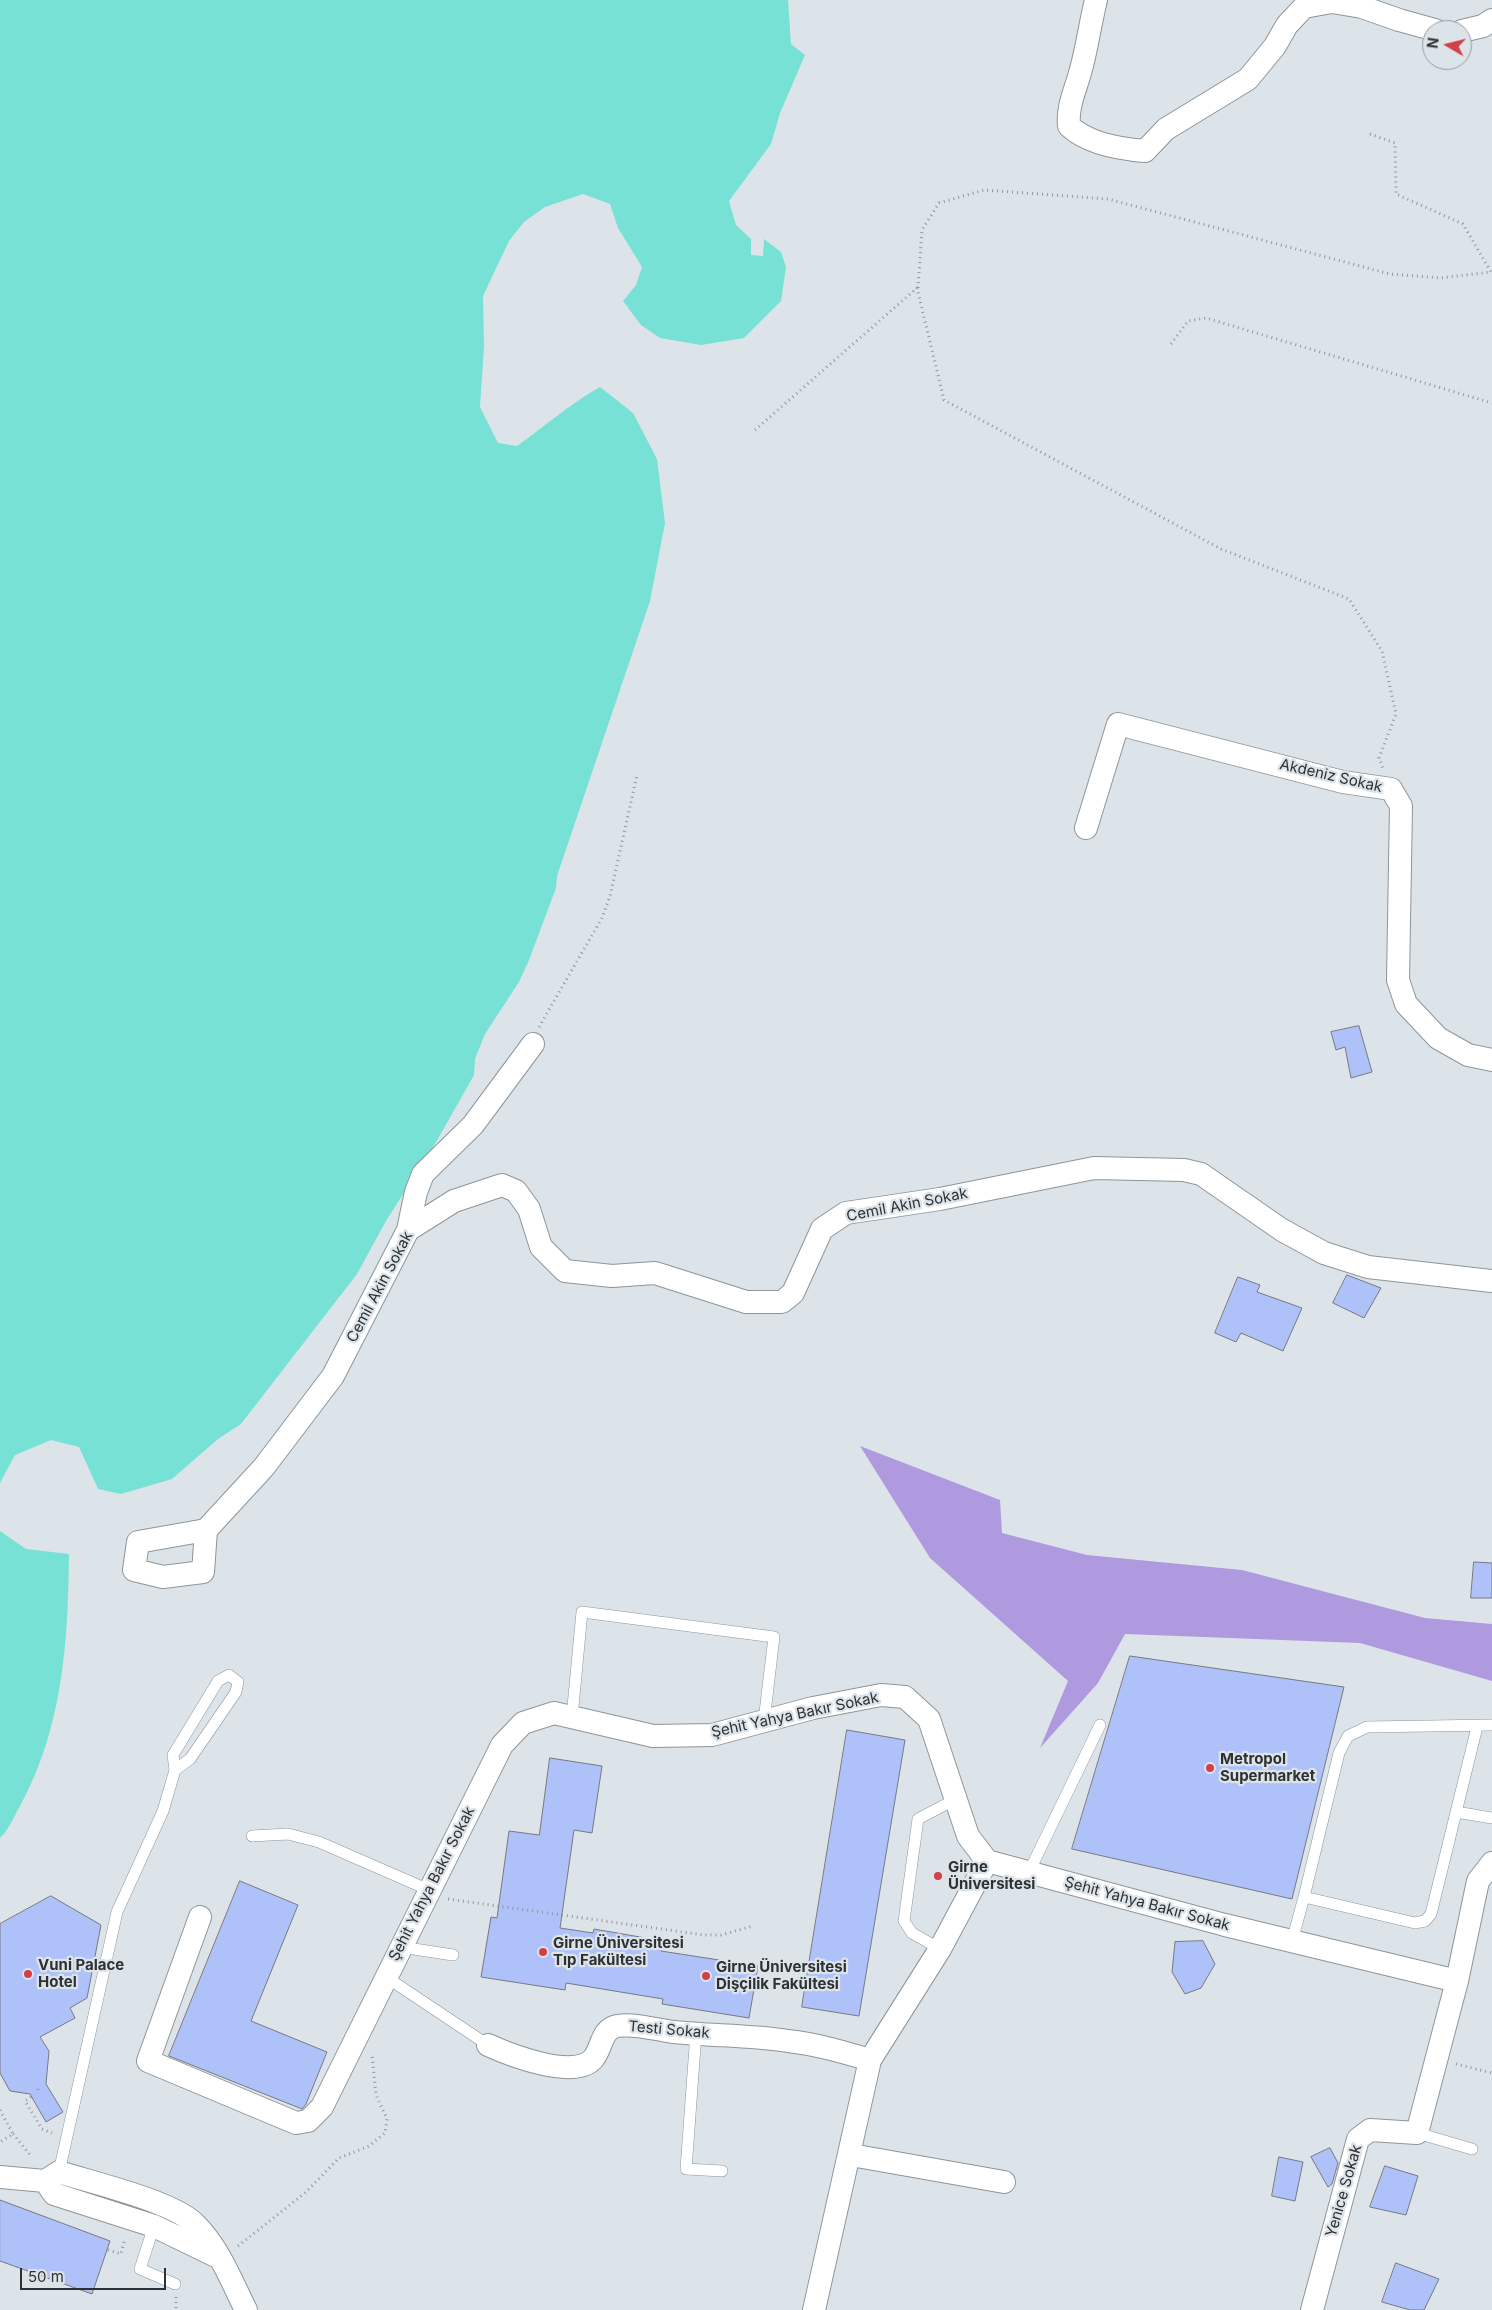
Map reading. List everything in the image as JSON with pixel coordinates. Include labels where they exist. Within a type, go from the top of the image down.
[{"type":"street","points":[[1096,0],[1070,109],[1069,126],[1077,134],[1120,150],[1145,150],[1166,129],[1248,79],[1276,46],[1287,25],[1304,7],[1332,2],[1362,7],[1422,26]]},
{"type":"street","points":[[1472,29],[1483,26],[1492,20]]},
{"type":"street","name":"Akdeniz Sokak","points":[[1086,828],[1118,724],[1343,782],[1391,789],[1401,806],[1398,980],[1406,1004],[1438,1038],[1468,1055],[1492,1060]]},
{"type":"street","points":[[408,1230],[416,1192],[423,1174],[473,1126],[533,1044]]},
{"type":"street","name":"Cemil Akin Sokak","points":[[206,1530],[264,1467],[333,1376],[408,1230],[454,1201],[502,1185],[516,1191],[529,1209],[540,1247],[565,1271],[612,1276],[655,1273],[746,1302],[782,1302],[793,1293],[822,1229],[846,1213],[940,1199],[1094,1168],[1184,1170],[1201,1174],[1282,1230],[1324,1253],[1368,1267],[1492,1281]]},
{"type":"street","name":"Şehit Yahya Bakır Sokak","points":[[200,1917],[148,2061],[296,2123],[308,2121],[322,2107],[400,1947],[502,1746],[523,1723],[554,1713],[653,1736],[712,1735],[813,1708],[881,1695],[905,1698],[929,1718],[968,1836],[987,1861],[1225,1925],[1457,1980]]},
{"type":"street","points":[[814,2310],[850,2155],[859,2102],[870,2060],[940,1949],[987,1861]]},
{"type":"street","points":[[1417,2133],[1457,1980],[1478,1881],[1492,1863]]},
{"type":"street","name":"Testi Sokak","points":[[488,2045],[508,2054],[558,2066],[576,2067],[593,2059],[608,2031],[616,2026],[789,2040],[839,2050],[870,2060]]},
{"type":"street","name":"Yenice Sokak","points":[[1312,2310],[1358,2139],[1370,2130],[1417,2133]]},
{"type":"street","points":[[850,2155],[1004,2182]]},
{"type":"street","points":[[0,2177],[52,2177],[164,2205],[182,2213],[200,2229],[222,2259],[246,2310]]},
{"type":"street","points":[[52,2177],[54,2194],[154,2226],[222,2259]]},
{"type":"lane","points":[[572,1717],[582,1612],[774,1637],[764,1721]]},
{"type":"lane","points":[[52,2177],[66,2139],[117,1912],[163,1811],[175,1770],[173,1755],[218,1681],[229,1675],[238,1682],[236,1692],[190,1760],[175,1770]]},
{"type":"lane","points":[[1029,1872],[1100,1725]]},
{"type":"lane","points":[[1292,1941],[1339,1753],[1348,1736],[1367,1727],[1477,1727],[1492,1725]]},
{"type":"lane","points":[[1477,1727],[1492,1729]]},
{"type":"lane","points":[[1304,1897],[1415,1923],[1425,1921],[1431,1914],[1477,1727]]},
{"type":"lane","points":[[940,1949],[912,1933],[904,1921],[918,1819],[956,1799]]},
{"type":"lane","points":[[1456,1812],[1492,1818]]},
{"type":"lane","points":[[252,1836],[288,1834],[319,1842],[428,1893]]},
{"type":"lane","points":[[400,1947],[453,1955]]},
{"type":"lane","points":[[386,1977],[488,2045]]},
{"type":"lane","points":[[696,2033],[686,2169],[722,2172]]},
{"type":"lane","points":[[1417,2133],[1472,2149]]},
{"type":"lane","points":[[154,2226],[140,2269],[176,2284]]},
{"type":"path","points":[[1370,134],[1394,143],[1396,194],[1463,224],[1492,272],[1441,278],[1390,274],[1108,199],[984,190],[939,203],[922,230],[918,288],[944,400],[1221,549],[1349,599],[1382,651],[1396,714],[1379,758],[1391,789]]},
{"type":"path","points":[[755,430],[918,288]]},
{"type":"path","points":[[1171,344],[1188,321],[1206,318],[1492,403]]},
{"type":"path","points":[[533,1044],[540,1024],[602,918],[610,896],[637,775]]},
{"type":"path","points":[[428,1893],[704,1934],[721,1935],[753,1926]]},
{"type":"path","points":[[222,2259],[305,2193],[339,2158],[369,2146],[385,2134],[388,2119],[376,2095],[372,2050]]},
{"type":"path","points":[[1436,2059],[1492,2073]]},
{"type":"path","points":[[32,2097],[25,2101],[42,2129],[66,2139]]},
{"type":"path","points":[[0,2110],[13,2134],[31,2156]]},
{"type":"path","points":[[0,2142],[13,2134]]},
{"type":"path","points":[[108,2250],[121,2254],[127,2217]]},
{"type":"shaded area","points":[[0,0],[788,0],[791,44],[805,55],[780,113],[771,144],[729,201],[736,225],[751,239],[751,255],[763,256],[764,239],[781,252],[786,267],[781,301],[744,338],[701,345],[660,338],[641,325],[623,301],[636,285],[642,267],[618,228],[610,204],[583,194],[545,207],[524,222],[509,241],[483,296],[484,346],[480,407],[498,443],[517,446],[600,387],[633,413],[657,459],[665,523],[650,601],[557,876],[556,888],[529,960],[519,982],[485,1034],[475,1059],[474,1075],[435,1144],[386,1221],[357,1274],[241,1424],[218,1439],[172,1479],[121,1494],[98,1489],[79,1447],[51,1440],[15,1455],[0,1483]]},
{"type":"shaded area","points":[[860,1446],[1000,1500],[1002,1533],[1087,1555],[1242,1570],[1425,1618],[1492,1624],[1492,1681],[1360,1643],[1125,1634],[1098,1683],[1040,1748],[1068,1681],[930,1558]]},
{"type":"shaded area","points":[[0,1531],[26,1549],[69,1554],[64,1652],[54,1715],[46,1746],[34,1776],[11,1823],[0,1838]]},
{"type":"building","points":[[1359,1026],[1372,1072],[1351,1078],[1345,1047],[1336,1050],[1331,1032]]},
{"type":"building","points":[[1347,1275],[1381,1288],[1364,1318],[1333,1303]]},
{"type":"building","points":[[1238,1277],[1260,1285],[1257,1292],[1302,1308],[1283,1351],[1241,1333],[1236,1342],[1215,1333]]},
{"type":"building","points":[[1474,1562],[1492,1563],[1492,1598],[1471,1598]]},
{"type":"building","name":"Metropol Supermarket","points":[[1130,1656],[1344,1687],[1292,1899],[1072,1849]]},
{"type":"building","points":[[847,1730],[905,1740],[859,2016],[802,2007]]},
{"type":"building","points":[[550,1758],[602,1766],[592,1833],[574,1830],[560,1928],[593,1933],[594,1929],[663,1941],[661,1951],[758,1966],[749,2018],[662,2004],[663,1999],[566,1983],[565,1990],[481,1977],[491,1917],[497,1918],[509,1831],[539,1835]]},
{"type":"building","points":[[240,1881],[298,1905],[251,2021],[327,2052],[306,2104],[302,2109],[169,2056]]},
{"type":"building","name":"Vuni Palace Hotel","points":[[51,1896],[101,1925],[87,1998],[70,2008],[75,2018],[40,2037],[49,2051],[46,2084],[63,2112],[46,2122],[30,2094],[10,2091],[0,2073],[0,1924]]},
{"type":"building","points":[[1203,1941],[1215,1964],[1201,1988],[1185,1994],[1172,1972],[1175,1942]]},
{"type":"building","points":[[1330,2148],[1338,2163],[1332,2184],[1328,2187],[1311,2157]]},
{"type":"building","points":[[1279,2157],[1303,2162],[1295,2201],[1272,2196]]},
{"type":"building","points":[[1385,2166],[1418,2176],[1406,2215],[1370,2207]]},
{"type":"building","points":[[0,2200],[110,2241],[92,2294],[0,2261]]},
{"type":"building","points":[[1396,2263],[1439,2279],[1424,2310],[1410,2310],[1382,2302]]},
{"type":"place","name":"Metropol Supermarket","points":[[1210,1768]]},
{"type":"place","name":"Girne Üniversitesi","points":[[938,1876]]},
{"type":"place","name":"Girne Üniversitesi Tıp Fakültesi","points":[[543,1952]]},
{"type":"place","name":"Vuni Palace Hotel","points":[[28,1974]]},
{"type":"place","name":"Girne Üniversitesi Dişçilik Fakültesi","points":[[706,1976]]}]
